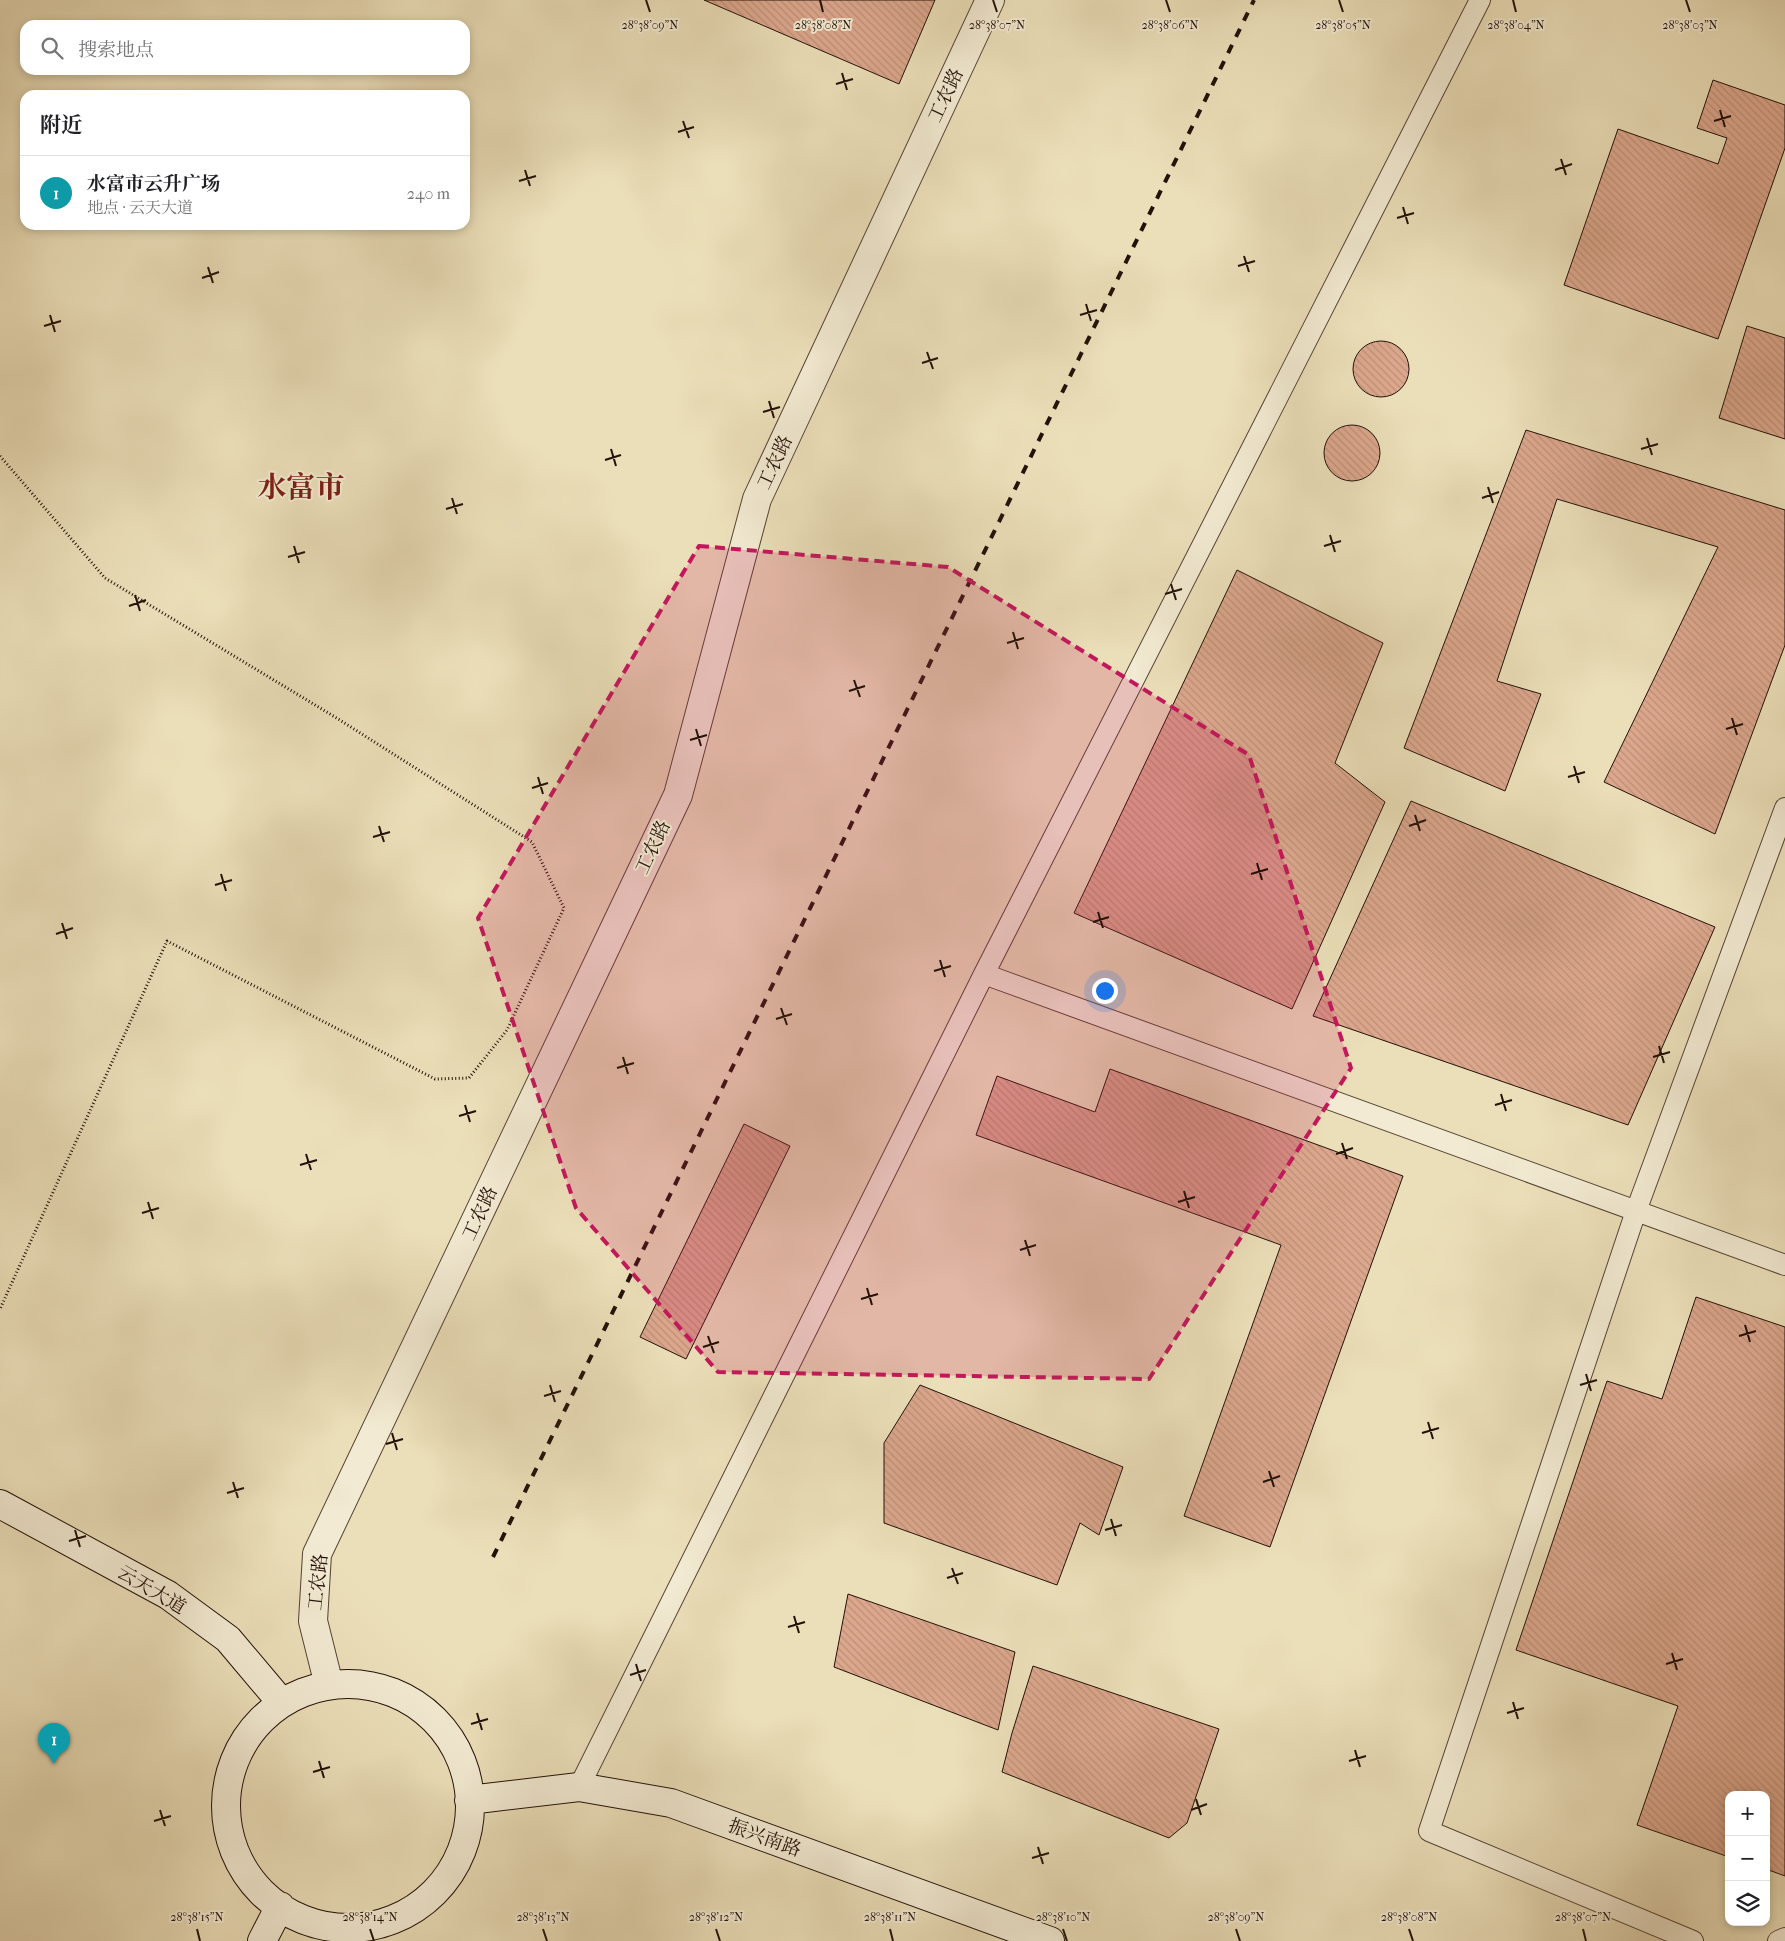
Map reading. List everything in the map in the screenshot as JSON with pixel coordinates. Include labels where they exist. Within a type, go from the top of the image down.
[{"type":"street","name":"工农路","points":[[329,1685],[313,1621],[317,1554],[678,795],[757,498],[990,0]]},
{"type":"street","name":"云天大道","points":[[0,1504],[168,1595],[228,1639],[282,1703]]},
{"type":"street","points":[[355,1684],[380,1688],[403,1697],[424,1711],[442,1729],[456,1751],[465,1775],[469,1800],[468,1826],[462,1851],[450,1873],[433,1893],[414,1909],[390,1920],[340,1928],[316,1924],[292,1914],[270,1900],[253,1882],[239,1860],[230,1837],[226,1811],[227,1786],[234,1761],[246,1738],[262,1718],[282,1703],[305,1691],[329,1685],[355,1684]]},
{"type":"street","name":"振兴南路","points":[[469,1800],[579,1787],[671,1803],[1050,1941]]},
{"type":"street","points":[[262,1941],[280,1906]]},
{"type":"lane","points":[[579,1787],[984,974],[1480,0]]},
{"type":"lane","points":[[1694,1941],[1429,1830],[1636,1211],[1785,808]]},
{"type":"lane","points":[[984,974],[1785,1265]]},
{"type":"lane","points":[[1778,1941],[1785,1938]]},
{"type":"path","points":[[0,456],[105,578],[335,717],[532,842],[564,908],[507,1030],[468,1078],[435,1078],[167,941],[0,1309]]},
{"type":"highlighted area","points":[[699,546],[948,567],[1249,755],[1351,1068],[1149,1379],[718,1372],[576,1208],[478,918]]},
{"type":"building","points":[[704,0],[935,0],[899,84]]},
{"type":"building","points":[[1713,80],[1785,105],[1785,148],[1718,339],[1564,285],[1618,129],[1718,164],[1727,138],[1697,128]]},
{"type":"building","points":[[1747,326],[1785,338],[1785,439],[1719,418]]},
{"type":"building","points":[[1375,341],[1387,341],[1401,349],[1409,363],[1407,380],[1401,389],[1387,397],[1375,397],[1365,392],[1358,385],[1353,375],[1353,363],[1358,353],[1365,346]]},
{"type":"building","points":[[1352,425],[1363,427],[1372,433],[1378,442],[1380,453],[1378,464],[1372,473],[1363,479],[1352,481],[1341,479],[1332,473],[1326,464],[1324,453],[1326,442],[1332,433],[1341,427]]},
{"type":"building","points":[[1526,430],[1785,510],[1785,645],[1715,834],[1604,782],[1718,547],[1557,499],[1497,681],[1541,694],[1505,791],[1404,748]]},
{"type":"building","points":[[1237,570],[1383,643],[1335,763],[1385,802],[1292,1009],[1074,913]]},
{"type":"building","points":[[1411,801],[1715,927],[1628,1125],[1313,1016]]},
{"type":"building","points":[[1110,1069],[1403,1176],[1270,1547],[1184,1516],[1281,1245],[976,1135],[997,1076],[1095,1112]]},
{"type":"building","points":[[744,1124],[790,1146],[686,1359],[640,1337]]},
{"type":"building","points":[[1696,1297],[1785,1327],[1785,1876],[1770,1870],[1770,1791],[1725,1791],[1725,1856],[1637,1825],[1678,1706],[1516,1650],[1607,1381],[1662,1399]]},
{"type":"building","points":[[920,1385],[1123,1467],[1099,1535],[1080,1523],[1057,1585],[884,1523],[884,1443]]},
{"type":"building","points":[[848,1594],[1015,1652],[998,1730],[834,1667]]},
{"type":"building","points":[[1033,1666],[1219,1729],[1187,1823],[1169,1838],[1002,1772]]},
{"type":"railway","points":[[493,1557],[1254,0]]},
{"type":"place","name":"水富市云升广场","points":[[54,1764]]},
{"type":"district","name":"水富市","points":[[301,487]]}]
